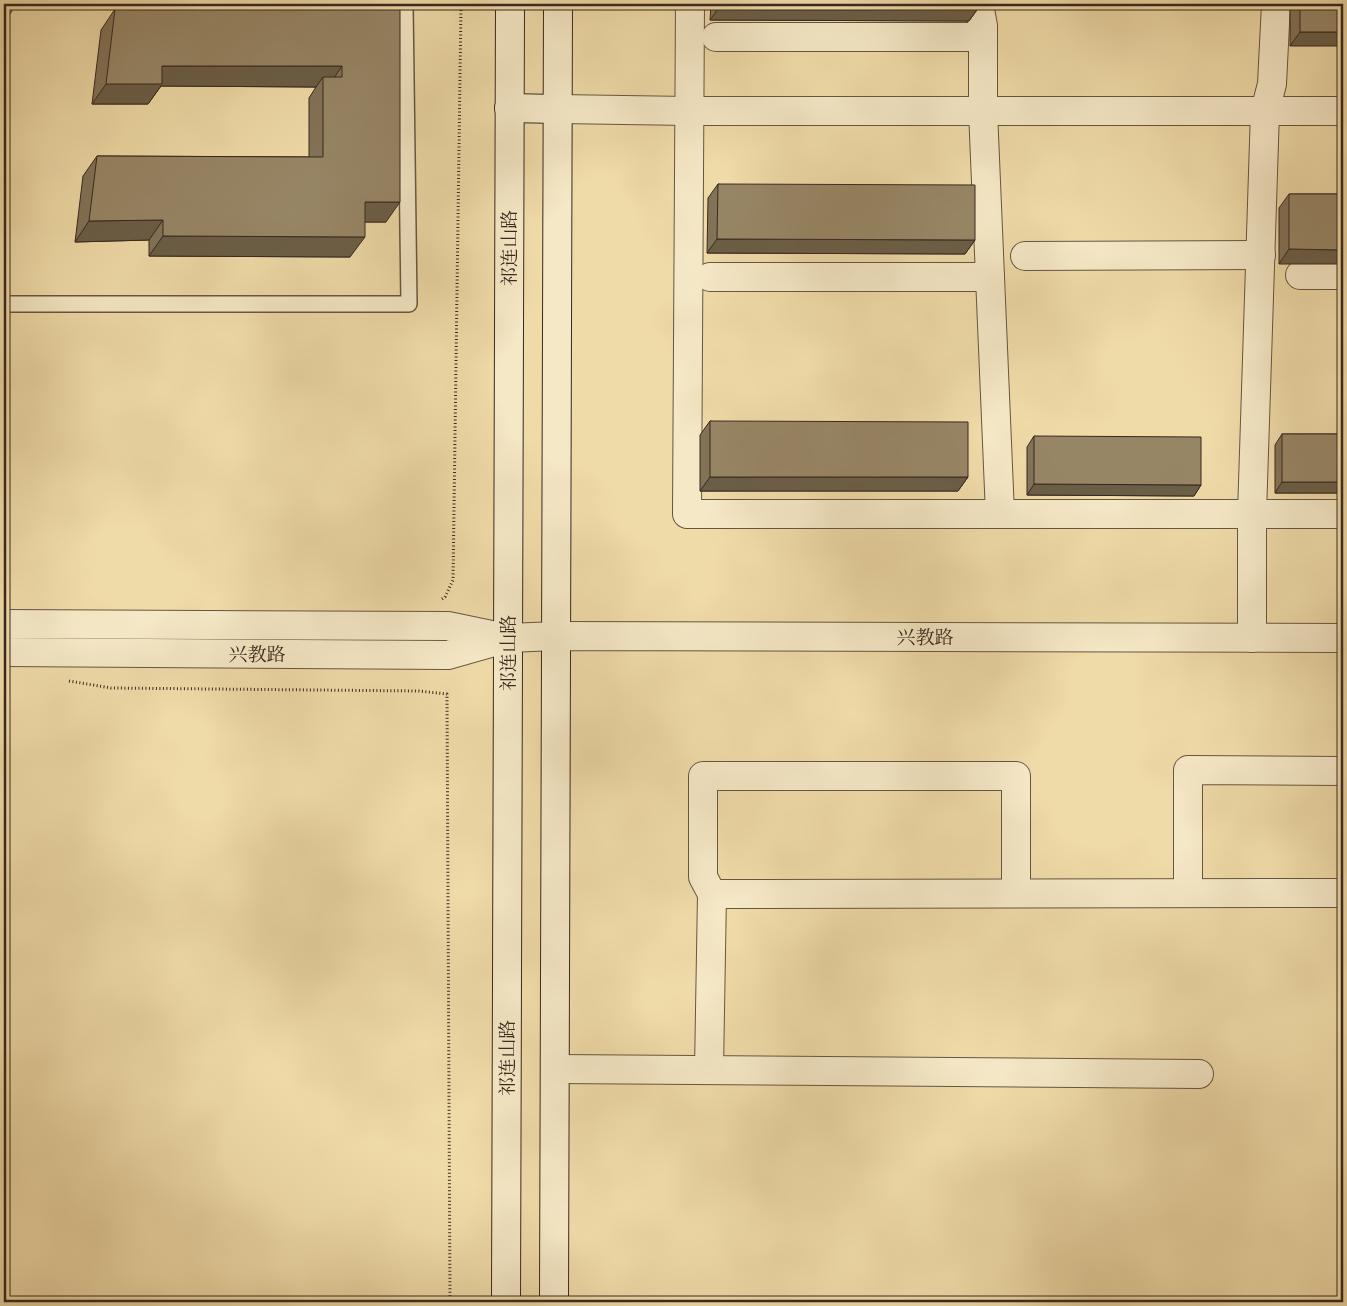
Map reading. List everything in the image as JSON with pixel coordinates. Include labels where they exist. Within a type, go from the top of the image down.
[{"type":"street","name":"祁连山路","points":[[506,1302],[510,4]]},
{"type":"street","points":[[554,1302],[558,4]]},
{"type":"street","points":[[690,4],[687,514],[1343,514]]},
{"type":"street","points":[[979,4],[983,37],[983,111],[1000,514]]},
{"type":"street","points":[[1252,638],[1252,514],[1265,111],[1272,84],[1276,4]]},
{"type":"street","points":[[716,37],[983,37]]},
{"type":"street","points":[[509,108],[689,111],[1343,111]]},
{"type":"street","points":[[1025,256],[1261,255]]},
{"type":"street","points":[[1300,275],[1343,275]]},
{"type":"street","points":[[710,277],[990,277]]},
{"type":"street","name":"兴教路","points":[[4,624],[448,626],[508,638]]},
{"type":"street","name":"兴教路","points":[[4,652],[448,655],[508,638],[556,636],[1343,638]]},
{"type":"street","points":[[1188,893],[1188,770],[1343,772]]},
{"type":"street","points":[[709,1070],[712,894],[703,877],[703,776],[1016,776],[1016,893]]},
{"type":"street","points":[[712,894],[1343,893]]},
{"type":"street","points":[[555,1070],[1199,1074]]},
{"type":"lane","points":[[4,8],[5,4]]},
{"type":"lane","points":[[4,304],[409,304],[405,4]]},
{"type":"path","points":[[436,603],[445,597],[453,580],[461,4]]},
{"type":"path","points":[[65,680],[111,688],[419,691],[447,694],[450,1302]]},
{"type":"building","points":[[156,4],[400,4],[400,202],[365,202],[365,237],[163,236],[163,220],[89,221],[97,156],[323,157],[323,77],[342,77],[342,66],[162,66],[162,84],[106,84],[115,9],[156,9]]},
{"type":"building","points":[[720,4],[979,4],[979,7],[720,6]]},
{"type":"building","points":[[1300,4],[1343,4],[1343,32],[1300,32]]},
{"type":"building","points":[[718,184],[975,185],[975,240],[717,239]]},
{"type":"building","points":[[1289,194],[1343,194],[1343,250],[1289,249]]},
{"type":"building","points":[[710,421],[968,422],[968,477],[710,477]]},
{"type":"building","points":[[1282,434],[1343,434],[1343,482],[1282,482]]},
{"type":"building","points":[[1034,436],[1201,437],[1201,485],[1034,484]]}]
